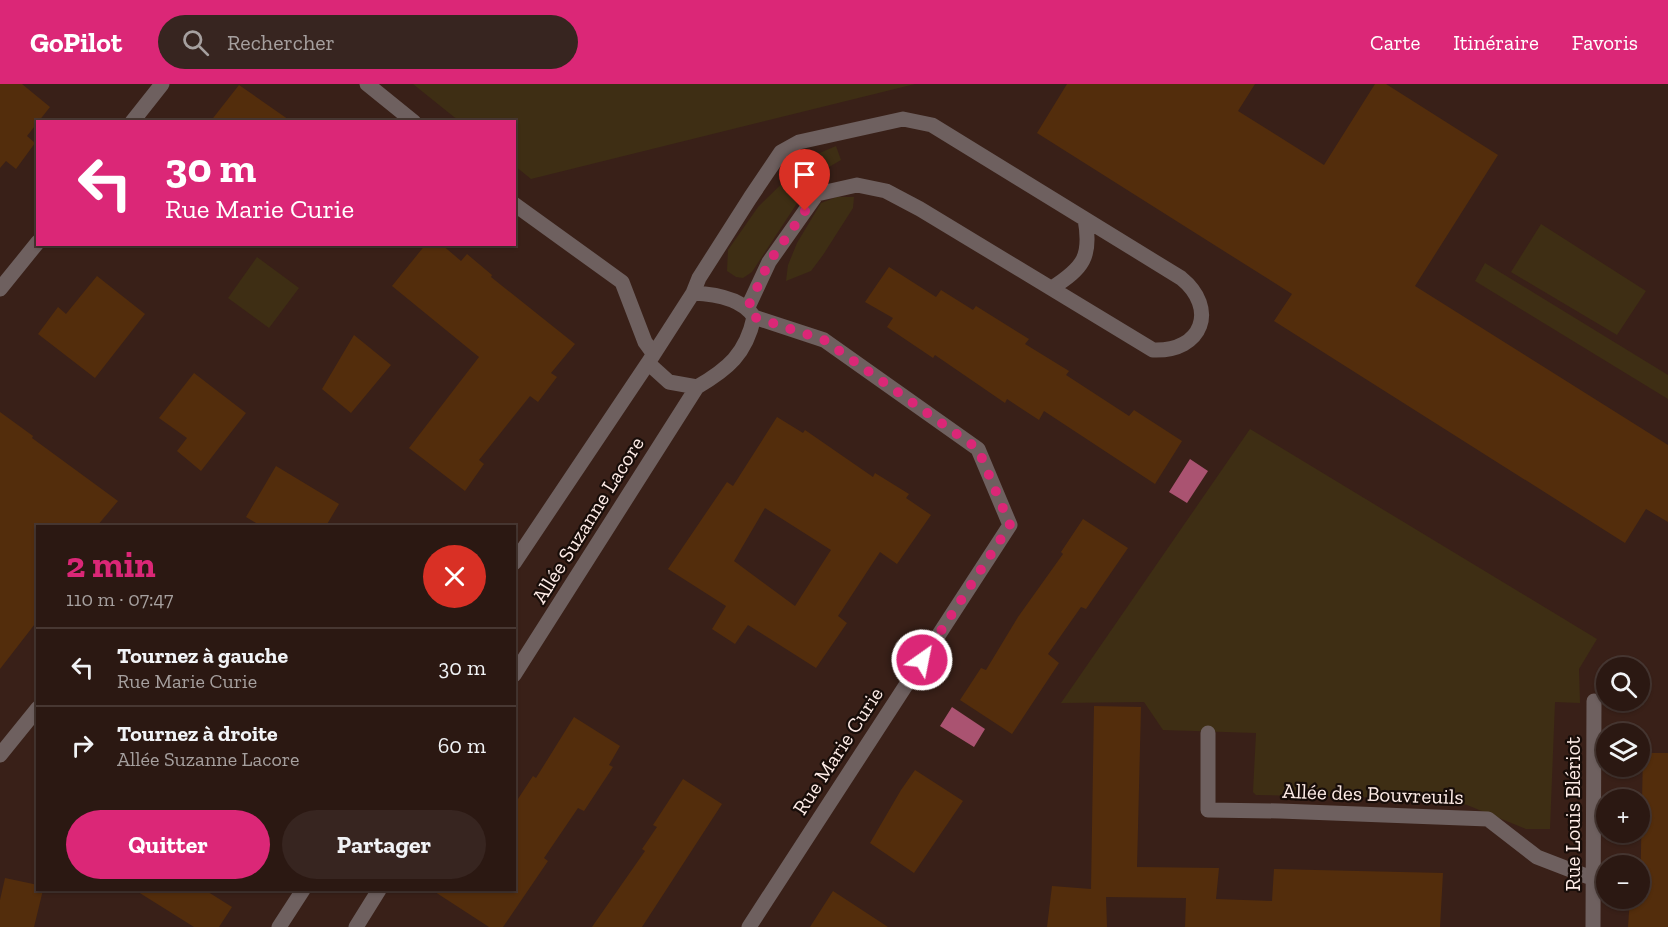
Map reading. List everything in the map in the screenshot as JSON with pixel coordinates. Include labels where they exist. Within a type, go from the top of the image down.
[{"type":"street","points":[[134,120],[162,84]]},
{"type":"street","points":[[367,84],[412,120]]},
{"type":"street","points":[[516,205],[622,282],[650,358],[669,382],[697,387],[716,376],[735,359],[750,337],[751,312],[769,262],[817,194],[857,185],[886,191],[1153,350],[1167,351],[1190,342],[1198,331],[1201,315],[1200,300],[1193,288],[1181,278],[932,125],[903,119],[799,142],[782,152],[750,198],[650,358]]},
{"type":"street","points":[[1052,288],[1072,276],[1084,259],[1089,239],[1085,219]]},
{"type":"street","points":[[0,289],[36,244]]},
{"type":"street","points":[[693,292],[723,297],[751,312]]},
{"type":"street","name":"Rue Marie Curie","points":[[749,927],[1010,525],[978,449],[824,340],[751,312]]},
{"type":"street","name":"Allée Suzanne Lacore","points":[[516,561],[650,358]]},
{"type":"street","name":"Allée Suzanne Lacore","points":[[516,672],[697,387]]},
{"type":"street","name":"Rue Louis Blériot","points":[[1593,927],[1594,701]]},
{"type":"street","points":[[0,755],[36,710]]},
{"type":"street","name":"Allée des Bouvreuils","points":[[1208,734],[1208,810],[1488,819],[1537,857],[1594,879]]},
{"type":"street","points":[[279,927],[302,891]]},
{"type":"street","points":[[356,927],[378,891]]},
{"type":"shaded area","points":[[413,84],[915,84],[531,179],[516,167],[516,120],[458,120]]},
{"type":"shaded area","points":[[836,146],[841,160],[822,171],[805,191],[752,272],[743,278],[736,277],[727,271],[728,250],[758,207],[808,158]]},
{"type":"shaded area","points":[[837,197],[854,197],[853,208],[811,271],[786,281],[788,265],[797,243],[821,203]]},
{"type":"shaded area","points":[[1541,224],[1646,291],[1617,335],[1511,272]]},
{"type":"shaded area","points":[[257,257],[299,288],[269,328],[228,298]]},
{"type":"shaded area","points":[[1485,263],[1668,375],[1668,399],[1475,281]]},
{"type":"shaded area","points":[[1250,429],[1597,639],[1579,669],[1580,703],[1555,702],[1550,829],[1526,829],[1467,805],[1441,799],[1256,795],[1253,792],[1256,733],[1163,730],[1144,702],[1061,703]]},
{"type":"shaded area","points":[[1190,459],[1208,471],[1187,503],[1169,492]]},
{"type":"shaded area","points":[[952,707],[985,729],[974,747],[940,726]]},
{"type":"building","points":[[0,84],[22,84],[50,107],[40,120],[36,120],[36,125],[27,136],[35,143],[16,169],[6,161],[0,168]]},
{"type":"building","points":[[1067,84],[1255,84],[1238,111],[1324,165],[1375,84],[1386,84],[1498,155],[1415,286],[1668,445],[1668,522],[1646,509],[1625,543],[1274,321],[1292,294],[1037,133]]},
{"type":"building","points":[[239,85],[289,120],[212,120]]},
{"type":"building","points":[[424,246],[443,246],[461,261],[467,254],[492,275],[491,277],[575,344],[551,373],[557,377],[538,402],[530,396],[479,460],[484,464],[465,491],[409,448],[479,357],[392,286]]},
{"type":"building","points":[[889,267],[936,297],[941,290],[973,310],[976,306],[1029,339],[1025,344],[1069,371],[1066,375],[1129,416],[1134,410],[1182,441],[1155,484],[1044,411],[1039,420],[1007,399],[1005,403],[935,355],[933,358],[887,327],[893,318],[865,302]]},
{"type":"building","points":[[97,276],[145,314],[95,378],[38,334],[58,307],[66,314]]},
{"type":"building","points":[[354,335],[391,365],[351,413],[322,389]]},
{"type":"building","points":[[194,373],[246,413],[201,471],[177,451],[187,438],[159,418]]},
{"type":"building","points":[[0,412],[118,501],[98,525],[36,525],[36,623],[0,669]]},
{"type":"building","points":[[777,417],[803,433],[805,430],[873,477],[875,473],[909,494],[906,498],[931,515],[897,564],[880,552],[838,616],[847,623],[816,668],[748,625],[735,644],[712,629],[726,606],[668,569],[727,482],[733,486]],"holes":[[[765,508],[831,550],[795,606],[734,561]]]},
{"type":"building","points":[[276,466],[339,504],[327,525],[259,525],[246,517]]},
{"type":"building","points":[[1083,519],[1128,548],[1086,609],[1081,607],[1048,654],[1059,663],[1012,734],[960,700],[981,668],[986,670],[1018,617],[1063,554],[1061,552]]},
{"type":"building","points":[[1094,706],[1141,707],[1137,867],[1219,868],[1216,899],[1272,901],[1274,869],[1443,873],[1440,927],[1185,927],[1186,898],[1106,897],[1107,927],[1047,927],[1052,886],[1091,889]]},
{"type":"building","points":[[574,717],[620,746],[609,765],[613,767],[584,811],[578,808],[544,858],[548,861],[503,927],[489,927],[434,891],[516,891],[516,802],[533,776],[536,778]]},
{"type":"building","points":[[1650,753],[1668,753],[1668,927],[1628,927],[1629,909],[1650,909],[1650,855],[1641,855],[1641,843],[1650,843],[1650,789],[1642,789],[1643,777],[1650,777]]},
{"type":"building","points":[[915,770],[963,801],[914,873],[870,843]]},
{"type":"building","points":[[683,779],[722,804],[642,927],[592,927],[645,851],[642,849],[657,827],[653,825]]},
{"type":"building","points":[[5,878],[36,885],[36,891],[43,891],[34,927],[0,927],[0,900]]},
{"type":"building","points":[[137,891],[207,891],[232,907],[219,927],[194,927]]},
{"type":"building","points":[[833,891],[888,927],[810,927]]},
{"type":"route","points":[[805,211],[769,262],[748,307],[754,317],[824,340],[978,449],[1010,525],[922,660]]}]
